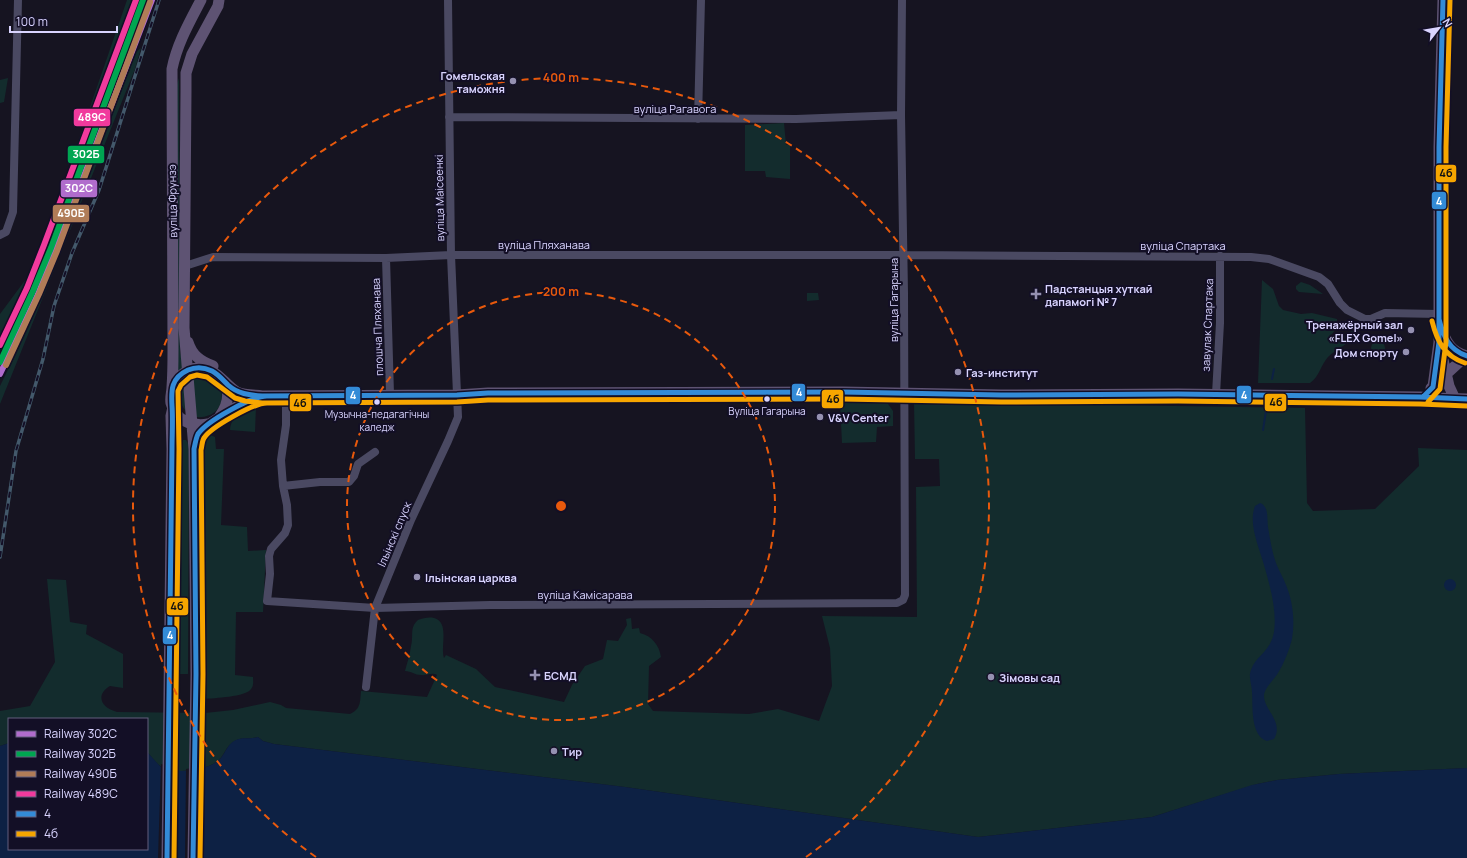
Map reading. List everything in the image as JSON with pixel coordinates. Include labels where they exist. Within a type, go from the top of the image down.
[{"type":"main road","name":"вуліца Фрунзэ","points":[[167,858],[172,456],[171,416],[173,407],[171,401],[173,349],[172,69],[175,52],[201,0]]},
{"type":"main road","name":"вуліца Фрунзэ","points":[[193,858],[196,674],[194,448],[184,328],[186,73],[192,54],[218,6],[219,0]]},
{"type":"main road","points":[[1433,387],[1439,342],[1439,146],[1443,0]]},
{"type":"main road","points":[[1439,317],[1446,342],[1458,354],[1467,356]]},
{"type":"main road","name":"вуліца Фрунзэ","points":[[184,328],[190,349],[196,357],[202,362],[220,370],[235,385],[250,394]]},
{"type":"main road","points":[[1439,342],[1449,386],[1455,399]]},
{"type":"main road","points":[[1423,397],[1467,356]]},
{"type":"main road","points":[[172,388],[178,377],[188,370],[200,368],[214,372],[237,392],[262,396],[748,391],[904,392],[1001,395],[1216,394],[1467,399]]},
{"type":"main road","points":[[220,417],[228,402],[226,385],[221,378]]},
{"type":"main road","points":[[194,448],[198,434],[208,424],[246,401],[262,396]]},
{"type":"main road","points":[[173,407],[184,421],[193,424],[208,424]]},
{"type":"street","points":[[0,235],[6,232],[13,212],[18,0]]},
{"type":"street","name":"вуліца Маісеенкі","points":[[448,0],[451,256],[457,395]]},
{"type":"street","points":[[698,119],[701,0]]},
{"type":"street","name":"вуліца Гагарына","points":[[902,0],[901,115],[904,255],[905,595],[903,600]]},
{"type":"street","name":"вуліца Рагавога","points":[[449,117],[796,119],[901,115]]},
{"type":"street","name":"вуліца Пляханава","points":[[185,266],[213,257],[386,258],[451,256],[904,255]]},
{"type":"street","name":"вуліца Спартака","points":[[904,255],[1220,256],[1269,259],[1319,276],[1328,284],[1347,310],[1365,319],[1371,319],[1385,313],[1439,317]]},
{"type":"street","name":"завулак Спартака","points":[[1216,394],[1220,323],[1220,256]]},
{"type":"street","name":"плошча Пляханава","points":[[386,258],[390,394]]},
{"type":"street","points":[[286,395],[286,425],[281,460],[283,486],[320,482],[349,482],[354,476],[358,464],[375,452]]},
{"type":"street","name":"Ільінскі спуск","points":[[366,687],[375,608],[411,520],[455,423],[458,412],[457,395]]},
{"type":"street","name":"вуліца Камісарава","points":[[283,486],[287,505],[288,525],[285,533],[271,549],[269,556],[270,574],[267,601],[375,608],[490,605],[897,603],[903,600]]},
{"type":"green space","points":[[127,0],[143,0],[57,224],[0,355],[0,314],[26,279],[40,252]]},
{"type":"green space","points":[[141,48],[135,69],[0,404],[0,386],[19,347],[63,242],[136,52]]},
{"type":"green space","points":[[8,78],[4,102],[0,103],[0,80]]},
{"type":"green space","points":[[179,78],[180,350],[183,369],[177,375],[177,84]]},
{"type":"green space","points":[[784,123],[786,145],[790,144],[790,179],[766,177],[765,171],[745,171],[745,125]]},
{"type":"green space","points":[[1262,280],[1273,289],[1279,306],[1283,310],[1301,314],[1312,313],[1337,319],[1337,328],[1331,335],[1332,339],[1336,341],[1352,331],[1358,333],[1328,357],[1316,377],[1310,383],[1258,383]]},
{"type":"green space","points":[[1301,282],[1310,285],[1323,294],[1299,292],[1296,289],[1296,286]]},
{"type":"green space","points":[[807,293],[818,293],[819,300],[807,301]]},
{"type":"green space","points":[[1375,341],[1381,341],[1385,345],[1385,351],[1381,355],[1375,355],[1371,351],[1371,345]]},
{"type":"green space","points":[[192,376],[207,376],[215,381],[220,388],[222,396],[220,404],[216,411],[207,416],[196,417]]},
{"type":"green space","points":[[184,382],[188,413],[182,406],[180,398]]},
{"type":"green space","points":[[886,401],[893,411],[893,426],[877,427],[876,442],[842,443],[840,403]]},
{"type":"green space","points":[[914,402],[1305,408],[1307,503],[1313,511],[1375,509],[1419,466],[1418,448],[1467,450],[1467,768],[1339,774],[1277,780],[1257,784],[1152,817],[978,837],[625,787],[274,744],[263,741],[258,737],[235,741],[228,747],[219,760],[207,767],[182,771],[166,769],[156,763],[148,753],[148,718],[8,718],[8,743],[0,746],[0,711],[30,706],[55,662],[47,579],[66,580],[70,622],[87,625],[86,634],[123,654],[123,688],[110,686],[105,690],[101,697],[107,708],[117,712],[205,713],[233,710],[270,702],[286,708],[350,714],[358,707],[361,691],[427,697],[437,675],[419,675],[405,671],[410,653],[415,623],[424,618],[434,618],[439,620],[442,624],[444,635],[444,658],[446,655],[476,669],[495,687],[564,702],[572,685],[585,666],[603,659],[607,640],[618,641],[627,625],[626,619],[631,618],[632,629],[639,628],[640,633],[648,636],[657,645],[661,657],[649,666],[648,704],[653,711],[749,714],[778,709],[819,721],[832,686],[830,648],[822,616],[917,617],[916,487],[940,486],[939,459],[915,459]]},
{"type":"green space","points":[[256,406],[255,432],[230,430],[235,417],[238,414],[246,408]]},
{"type":"green space","points":[[208,434],[215,437],[216,449],[224,449],[221,525],[247,527],[248,551],[266,550],[263,612],[236,612],[235,675],[253,677],[253,686],[248,692],[243,694],[204,699],[205,438]]},
{"type":"green space","points":[[183,440],[186,440],[189,445],[188,674],[177,674],[178,456],[179,445]]},
{"type":"water","points":[[1260,503],[1266,510],[1273,554],[1288,591],[1292,605],[1293,618],[1292,639],[1288,652],[1278,673],[1264,693],[1265,701],[1277,727],[1274,739],[1267,741],[1262,738],[1255,727],[1250,676],[1253,665],[1272,639],[1275,624],[1271,590],[1253,528],[1253,513],[1255,506]]},
{"type":"water","points":[[1448,579],[1452,579],[1456,585],[1452,591],[1448,591],[1444,587],[1444,583]]},
{"type":"water","points":[[258,737],[263,741],[274,744],[625,787],[978,837],[1152,817],[1252,785],[1277,780],[1339,774],[1467,768],[1467,858],[0,858],[0,746],[8,743],[8,850],[148,850],[148,753],[160,766],[166,769],[182,771],[199,769],[214,764],[219,760],[234,741],[243,738]]},
{"type":"pier","points":[[161,764],[176,768],[175,858],[158,858]]},
{"type":"pier","points":[[203,766],[201,858],[185,858],[186,769]]},
{"type":"waterway","points":[[1272,379],[1274,369]]},
{"type":"waterway","points":[[1263,430],[1266,411]]},
{"type":"railway","points":[[0,557],[16,451],[43,359],[54,306],[72,253],[99,190],[159,0]]},
{"type":"rail line","name":"489С","points":[[0,345],[27,288],[44,245],[136,0]]},
{"type":"rail line","name":"302Б","points":[[0,362],[51,248],[143,0]]},
{"type":"rail line","name":"302С","points":[[0,374],[38,294],[152,0]]},
{"type":"rail line","name":"490Б","points":[[6,365],[57,251],[150,2]]},
{"type":"transit line","name":"4","points":[[1423,397],[1433,387],[1439,342],[1439,147],[1443,0]]},
{"type":"transit line","name":"4б","points":[[1428,402],[1440,389],[1446,342],[1446,147],[1450,0]]},
{"type":"transit line","name":"4","points":[[1439,319],[1445,337],[1451,346],[1467,356]]},
{"type":"transit line","name":"4б","points":[[1432,321],[1436,335],[1442,347],[1452,356],[1465,363]]},
{"type":"transit line","name":"4","points":[[167,858],[172,390],[178,377],[188,370],[200,368],[212,371],[236,390],[262,396],[457,395],[488,393],[842,392],[1001,395],[1178,394],[1467,399]]},
{"type":"transit line","name":"4б","points":[[174,858],[179,449],[178,391],[181,385],[190,377],[197,375],[207,377],[235,398],[262,403],[457,402],[488,400],[842,399],[1001,402],[1178,401],[1467,406]]},
{"type":"transit line","name":"4","points":[[193,858],[196,674],[194,449],[198,434],[210,423],[230,410],[251,400],[267,396]]},
{"type":"transit line","name":"4б","points":[[200,858],[203,674],[202,442],[208,433],[224,422],[243,411],[267,403]]},
{"type":"place","name":"Гомельская таможня","points":[[513,81]]},
{"type":"place","name":"Падстанцыя хуткай дапамогі № 7","points":[[1036,294]]},
{"type":"place","name":"Тренажёрный зал «FLEX Gomel»","points":[[1411,330]]},
{"type":"place","name":"Дом спорту","points":[[1406,352]]},
{"type":"place","name":"Газ-институт","points":[[958,372]]},
{"type":"place","name":"Вуліца Гагарына","points":[[767,399]]},
{"type":"place","name":"Музычна-педагагічны каледж","points":[[377,402]]},
{"type":"place","name":"V&V Center","points":[[820,417]]},
{"type":"place","name":"Ільінская царква","points":[[417,577]]},
{"type":"place","name":"БСМД","points":[[535,675]]},
{"type":"place","name":"Зімовы сад","points":[[991,677]]},
{"type":"place","name":"Тир","points":[[554,751]]}]
